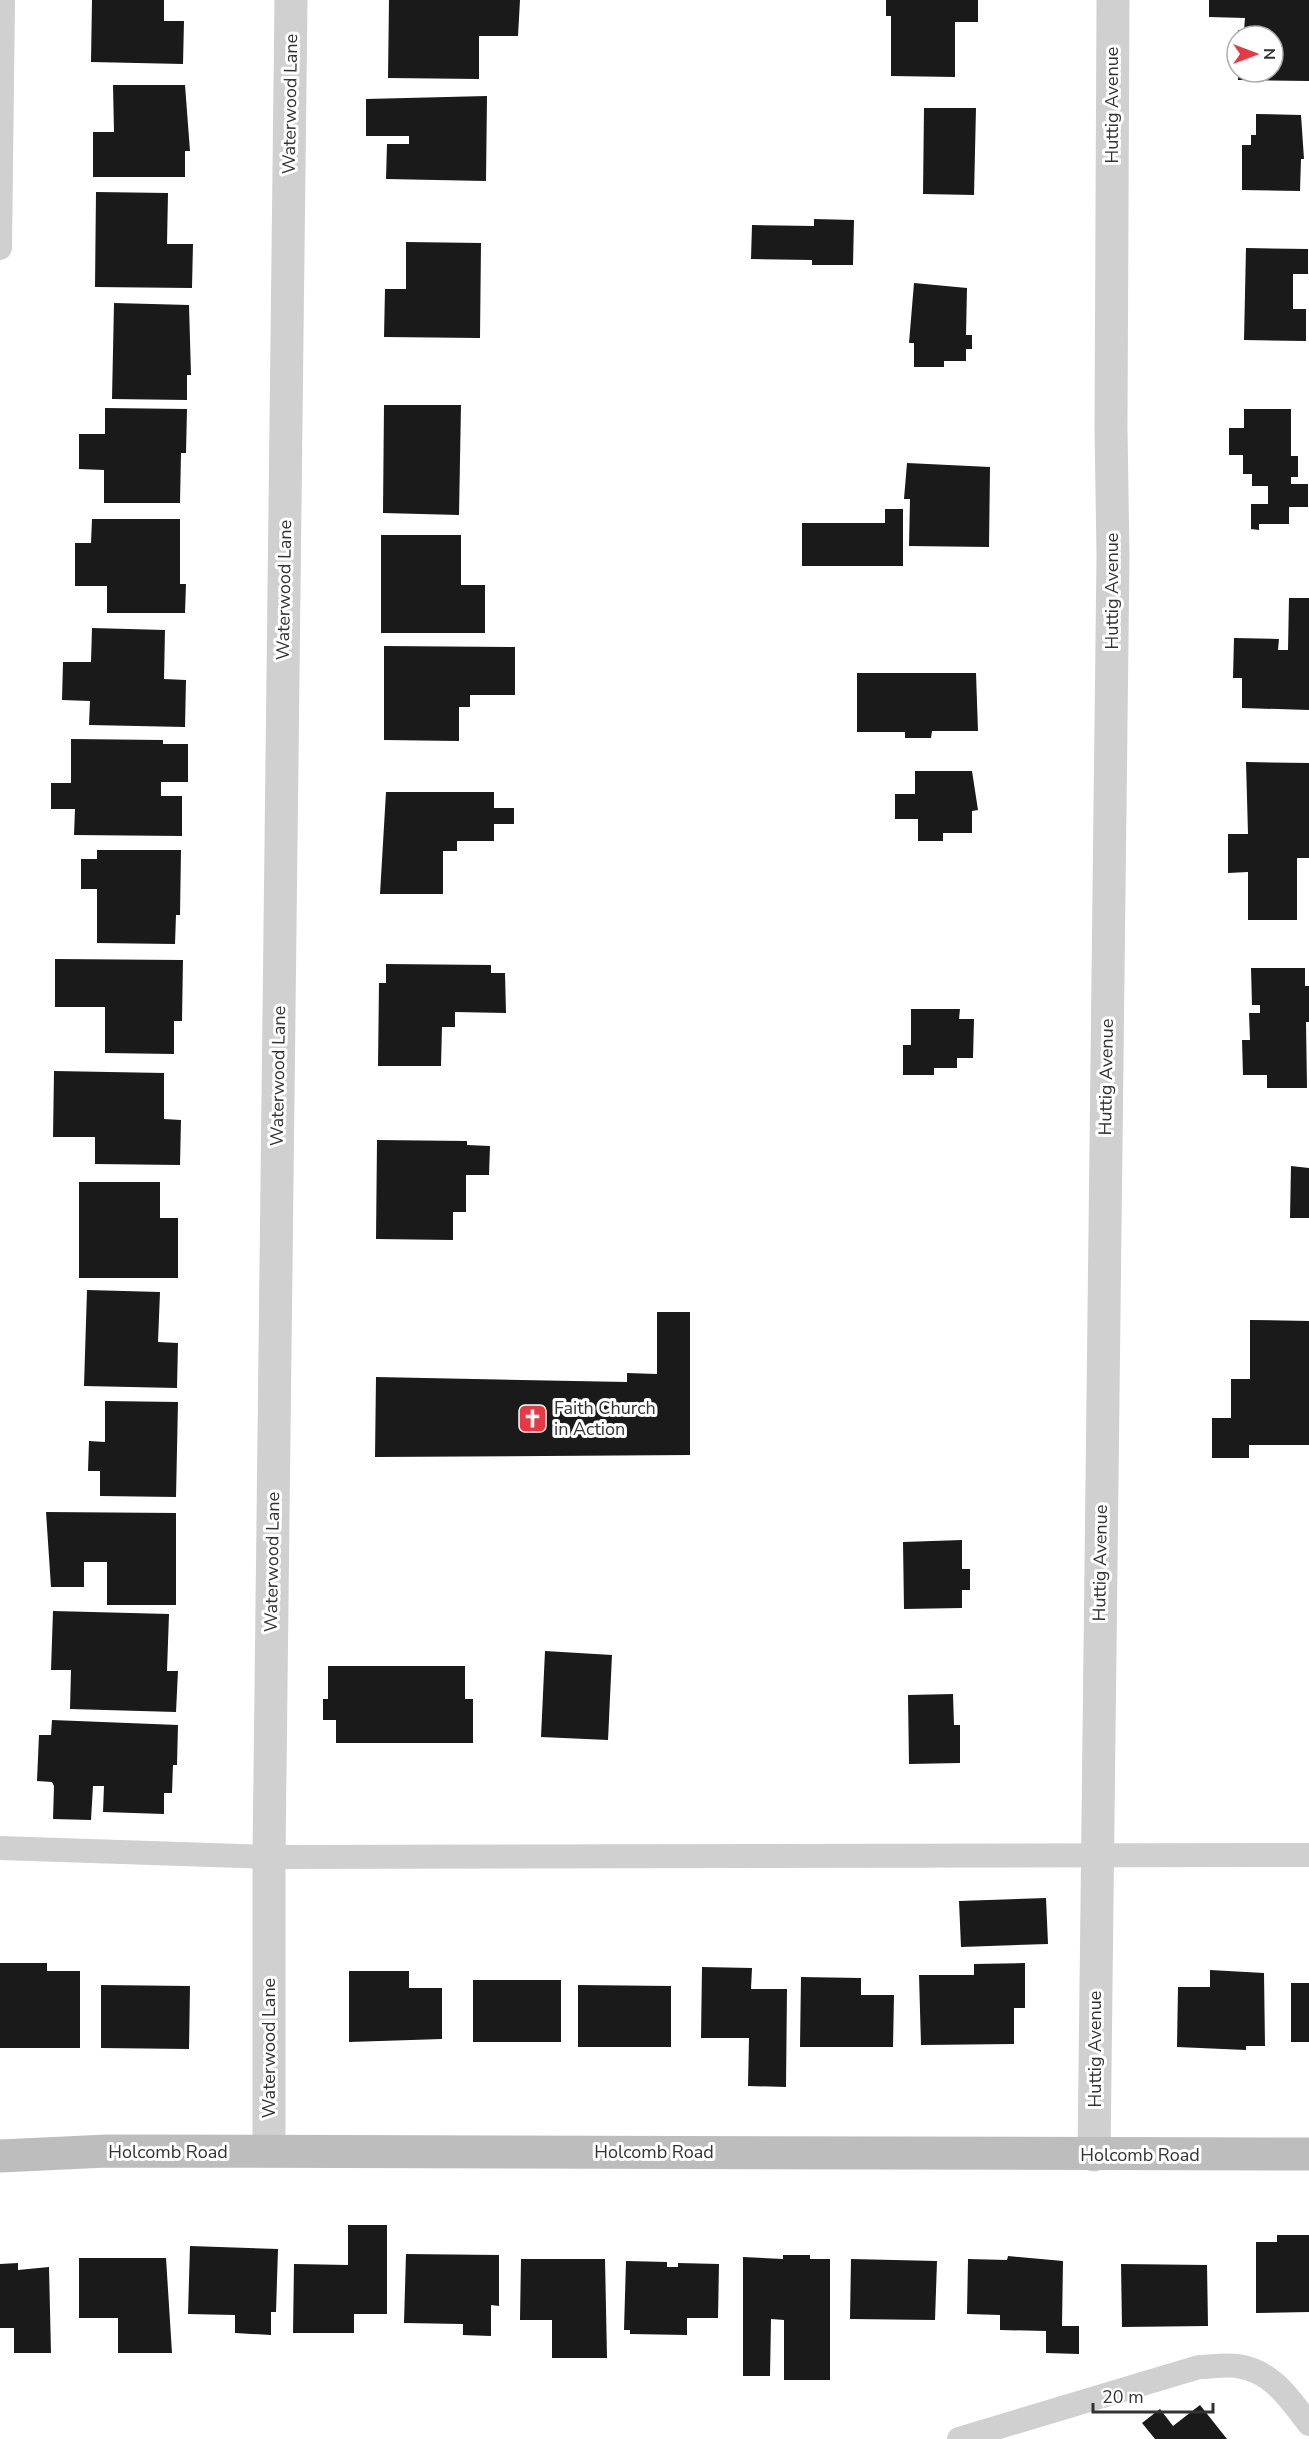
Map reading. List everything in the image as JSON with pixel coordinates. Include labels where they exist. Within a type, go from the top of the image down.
[{"type":"street","name":"Waterwood Lane","points":[[269,2151],[269,1857],[291,0]]},
{"type":"street","name":"Huttig Avenue","points":[[1094,2155],[1113,556],[1111,428],[1113,0]]},
{"type":"street","name":"Holcomb Road","points":[[0,2156],[107,2151],[1309,2154]]},
{"type":"lane","points":[[0,248],[3,0]]},
{"type":"lane","points":[[0,1848],[269,1857],[1309,1855]]},
{"type":"lane","points":[[959,2439],[1199,2367],[1237,2366],[1262,2374],[1285,2392],[1309,2424]]},
{"type":"building","points":[[92,0],[164,0],[164,21],[184,21],[183,64],[91,62]]},
{"type":"building","points":[[389,0],[520,0],[518,36],[479,36],[479,79],[388,78]]},
{"type":"building","points":[[886,0],[978,0],[978,22],[955,22],[955,77],[891,76],[891,16],[886,16]]},
{"type":"building","points":[[1209,0],[1309,0],[1309,81],[1285,81],[1285,24],[1244,24],[1245,18],[1209,17]]},
{"type":"building","points":[[113,85],[185,85],[190,151],[185,151],[185,177],[93,177],[93,132],[114,132]]},
{"type":"building","points":[[487,96],[486,181],[386,179],[387,144],[409,144],[409,136],[366,136],[366,99]]},
{"type":"building","points":[[924,108],[976,108],[974,195],[923,194]]},
{"type":"building","points":[[1256,114],[1301,115],[1304,159],[1301,159],[1300,191],[1242,190],[1242,145],[1251,145],[1251,135],[1256,135]]},
{"type":"building","points":[[96,192],[168,193],[167,244],[193,244],[192,288],[95,287]]},
{"type":"building","points":[[814,219],[854,220],[853,265],[812,265],[812,260],[751,259],[752,225],[814,226]]},
{"type":"building","points":[[406,242],[481,243],[480,338],[384,337],[385,289],[406,289]]},
{"type":"building","points":[[1246,248],[1308,249],[1308,274],[1293,274],[1293,309],[1306,309],[1306,341],[1244,340]]},
{"type":"building","points":[[914,283],[967,288],[966,335],[972,335],[972,349],[966,349],[966,361],[944,361],[944,367],[914,367],[914,343],[909,343]]},
{"type":"building","points":[[114,303],[189,305],[191,375],[187,375],[187,400],[112,399]]},
{"type":"building","points":[[384,405],[461,405],[459,515],[383,513]]},
{"type":"building","points":[[105,408],[187,409],[186,453],[181,453],[180,503],[104,503],[104,470],[79,469],[79,434],[105,434]]},
{"type":"building","points":[[1244,409],[1291,409],[1291,456],[1298,456],[1298,477],[1291,477],[1291,484],[1308,484],[1308,507],[1289,507],[1289,524],[1259,524],[1259,530],[1251,529],[1251,504],[1268,504],[1268,486],[1252,486],[1252,474],[1243,474],[1243,455],[1229,455],[1229,428],[1244,428]]},
{"type":"building","points":[[907,463],[990,467],[989,547],[909,546],[910,499],[904,499]]},
{"type":"building","points":[[885,509],[903,509],[903,566],[802,566],[802,523],[885,523]]},
{"type":"building","points":[[92,519],[180,519],[180,584],[186,584],[185,613],[107,613],[107,586],[75,586],[75,543],[91,543]]},
{"type":"building","points":[[381,535],[461,535],[461,585],[485,585],[485,633],[381,633]]},
{"type":"building","points":[[1289,598],[1309,598],[1309,710],[1242,708],[1242,678],[1233,678],[1234,638],[1279,639],[1278,650],[1288,650]]},
{"type":"building","points":[[92,628],[165,630],[164,679],[186,680],[185,727],[89,725],[90,701],[62,700],[63,662],[91,662]]},
{"type":"building","points":[[384,646],[515,647],[515,695],[470,695],[470,707],[459,707],[459,741],[384,740]]},
{"type":"building","points":[[857,673],[976,673],[978,731],[932,731],[931,738],[905,738],[905,732],[857,732]]},
{"type":"building","points":[[71,739],[163,740],[163,744],[188,744],[188,782],[161,782],[161,796],[182,796],[182,836],[74,835],[75,809],[51,809],[51,783],[71,783]]},
{"type":"building","points":[[1246,762],[1309,763],[1309,858],[1297,858],[1297,920],[1248,920],[1248,872],[1228,873],[1228,834],[1248,834]]},
{"type":"building","points":[[915,771],[972,771],[978,810],[972,811],[972,833],[943,833],[943,841],[918,841],[918,819],[895,819],[895,794],[915,794]]},
{"type":"building","points":[[386,792],[494,792],[494,808],[514,808],[514,824],[494,824],[494,841],[457,841],[457,851],[443,851],[443,894],[380,894]]},
{"type":"building","points":[[97,850],[181,850],[180,915],[176,915],[175,944],[97,943],[97,889],[81,889],[81,859],[97,859]]},
{"type":"building","points":[[55,959],[183,960],[182,1021],[174,1021],[174,1054],[105,1053],[105,1007],[55,1007]]},
{"type":"building","points":[[386,964],[491,965],[491,973],[505,973],[506,1013],[455,1012],[455,1027],[442,1027],[441,1066],[378,1066],[379,983],[386,983]]},
{"type":"building","points":[[1251,968],[1305,968],[1305,986],[1309,986],[1309,1022],[1306,1022],[1307,1088],[1267,1088],[1267,1075],[1243,1075],[1242,1040],[1250,1040],[1249,1013],[1260,1013],[1260,1005],[1252,1005]]},
{"type":"building","points":[[911,1009],[960,1009],[959,1019],[974,1019],[973,1058],[957,1058],[957,1068],[934,1068],[934,1075],[903,1075],[903,1045],[911,1045]]},
{"type":"building","points":[[54,1071],[164,1073],[164,1119],[181,1120],[180,1165],[95,1164],[95,1137],[53,1137]]},
{"type":"building","points":[[377,1140],[467,1141],[467,1145],[490,1146],[489,1175],[466,1175],[466,1212],[453,1212],[453,1240],[376,1239]]},
{"type":"building","points":[[1291,1166],[1309,1168],[1309,1218],[1290,1218]]},
{"type":"building","points":[[79,1182],[160,1182],[160,1218],[178,1218],[178,1278],[79,1278]]},
{"type":"building","points":[[87,1290],[160,1292],[158,1342],[178,1343],[177,1388],[84,1386]]},
{"type":"building","name":"Faith Church in Action","points":[[657,1312],[690,1312],[690,1455],[375,1457],[376,1377],[627,1382],[627,1373],[657,1374]]},
{"type":"building","points":[[1250,1320],[1309,1321],[1309,1445],[1249,1445],[1249,1458],[1212,1458],[1212,1418],[1231,1418],[1231,1379],[1250,1379]]},
{"type":"building","points":[[105,1401],[178,1402],[176,1497],[100,1496],[100,1471],[88,1471],[89,1441],[105,1442]]},
{"type":"building","points":[[46,1512],[176,1513],[176,1605],[107,1605],[107,1562],[84,1562],[84,1587],[51,1587]]},
{"type":"building","points":[[962,1540],[962,1569],[970,1569],[970,1590],[962,1590],[962,1608],[904,1609],[903,1542]]},
{"type":"building","points":[[53,1611],[169,1614],[167,1671],[178,1671],[176,1712],[70,1709],[71,1670],[51,1670]]},
{"type":"building","points":[[545,1651],[612,1655],[608,1740],[541,1737]]},
{"type":"building","points":[[328,1666],[465,1666],[465,1699],[473,1699],[473,1743],[336,1743],[336,1720],[323,1720],[323,1699],[328,1699]]},
{"type":"building","points":[[953,1694],[954,1725],[960,1725],[960,1763],[909,1764],[908,1695]]},
{"type":"building","points":[[52,1720],[178,1725],[177,1765],[173,1765],[172,1793],[164,1793],[164,1814],[103,1812],[104,1786],[93,1786],[91,1820],[53,1819],[54,1786],[52,1782],[37,1781],[39,1735],[51,1735]]},
{"type":"building","points":[[1046,1898],[1048,1944],[961,1947],[959,1901]]},
{"type":"building","points":[[0,1963],[47,1963],[47,1971],[80,1971],[80,2048],[0,2048]]},
{"type":"building","points":[[1025,1963],[1025,2008],[1014,2008],[1014,2044],[921,2045],[919,1975],[974,1975],[974,1964]]},
{"type":"building","points":[[702,1967],[752,1968],[751,1989],[787,1989],[786,2087],[748,2086],[749,2038],[701,2038]]},
{"type":"building","points":[[1210,1970],[1264,1973],[1265,2046],[1246,2046],[1246,2050],[1177,2047],[1178,1987],[1210,1987]]},
{"type":"building","points":[[349,1971],[409,1971],[409,1988],[442,1988],[442,2039],[349,2042]]},
{"type":"building","points":[[801,1977],[861,1978],[861,1995],[894,1995],[893,2047],[800,2047]]},
{"type":"building","points":[[473,1980],[561,1980],[561,2042],[473,2042]]},
{"type":"building","points":[[1291,1983],[1309,1983],[1309,2042],[1291,2042]]},
{"type":"building","points":[[101,1985],[190,1986],[189,2049],[101,2048]]},
{"type":"building","points":[[578,1985],[671,1986],[671,2047],[578,2047]]},
{"type":"building","points":[[348,2225],[387,2225],[387,2314],[354,2314],[354,2333],[293,2333],[294,2264],[348,2265]]},
{"type":"building","points":[[1277,2235],[1309,2235],[1309,2312],[1256,2313],[1256,2242],[1277,2242]]},
{"type":"building","points":[[190,2246],[278,2249],[276,2312],[271,2312],[271,2335],[235,2333],[235,2315],[188,2314]]},
{"type":"building","points":[[406,2254],[499,2255],[499,2306],[491,2305],[491,2336],[463,2335],[463,2324],[404,2323]]},
{"type":"building","points":[[783,2255],[810,2255],[810,2259],[830,2259],[830,2380],[784,2380],[784,2320],[771,2319],[770,2376],[743,2376],[743,2257],[783,2259]]},
{"type":"building","points":[[1008,2256],[1063,2261],[1062,2326],[1079,2326],[1079,2354],[1046,2353],[1046,2331],[1000,2330],[1000,2315],[967,2314],[968,2259],[1007,2260]]},
{"type":"building","points":[[79,2258],[166,2258],[172,2353],[118,2353],[118,2318],[79,2318]]},
{"type":"building","points":[[521,2259],[605,2259],[607,2358],[552,2358],[552,2320],[520,2320]]},
{"type":"building","points":[[851,2259],[937,2261],[935,2320],[850,2319]]},
{"type":"building","points":[[626,2261],[667,2262],[667,2267],[678,2267],[678,2263],[719,2264],[718,2318],[687,2318],[687,2335],[630,2334],[630,2330],[624,2330]]},
{"type":"building","points":[[18,2263],[18,2270],[49,2267],[51,2353],[14,2353],[14,2328],[0,2328],[0,2264]]},
{"type":"building","points":[[1121,2264],[1207,2265],[1208,2326],[1122,2327]]},
{"type":"building","points":[[1200,2405],[1227,2439],[1155,2439],[1142,2423],[1160,2409],[1173,2426]]},
{"type":"place","name":"Faith Church in Action","points":[[533,1418]]}]
